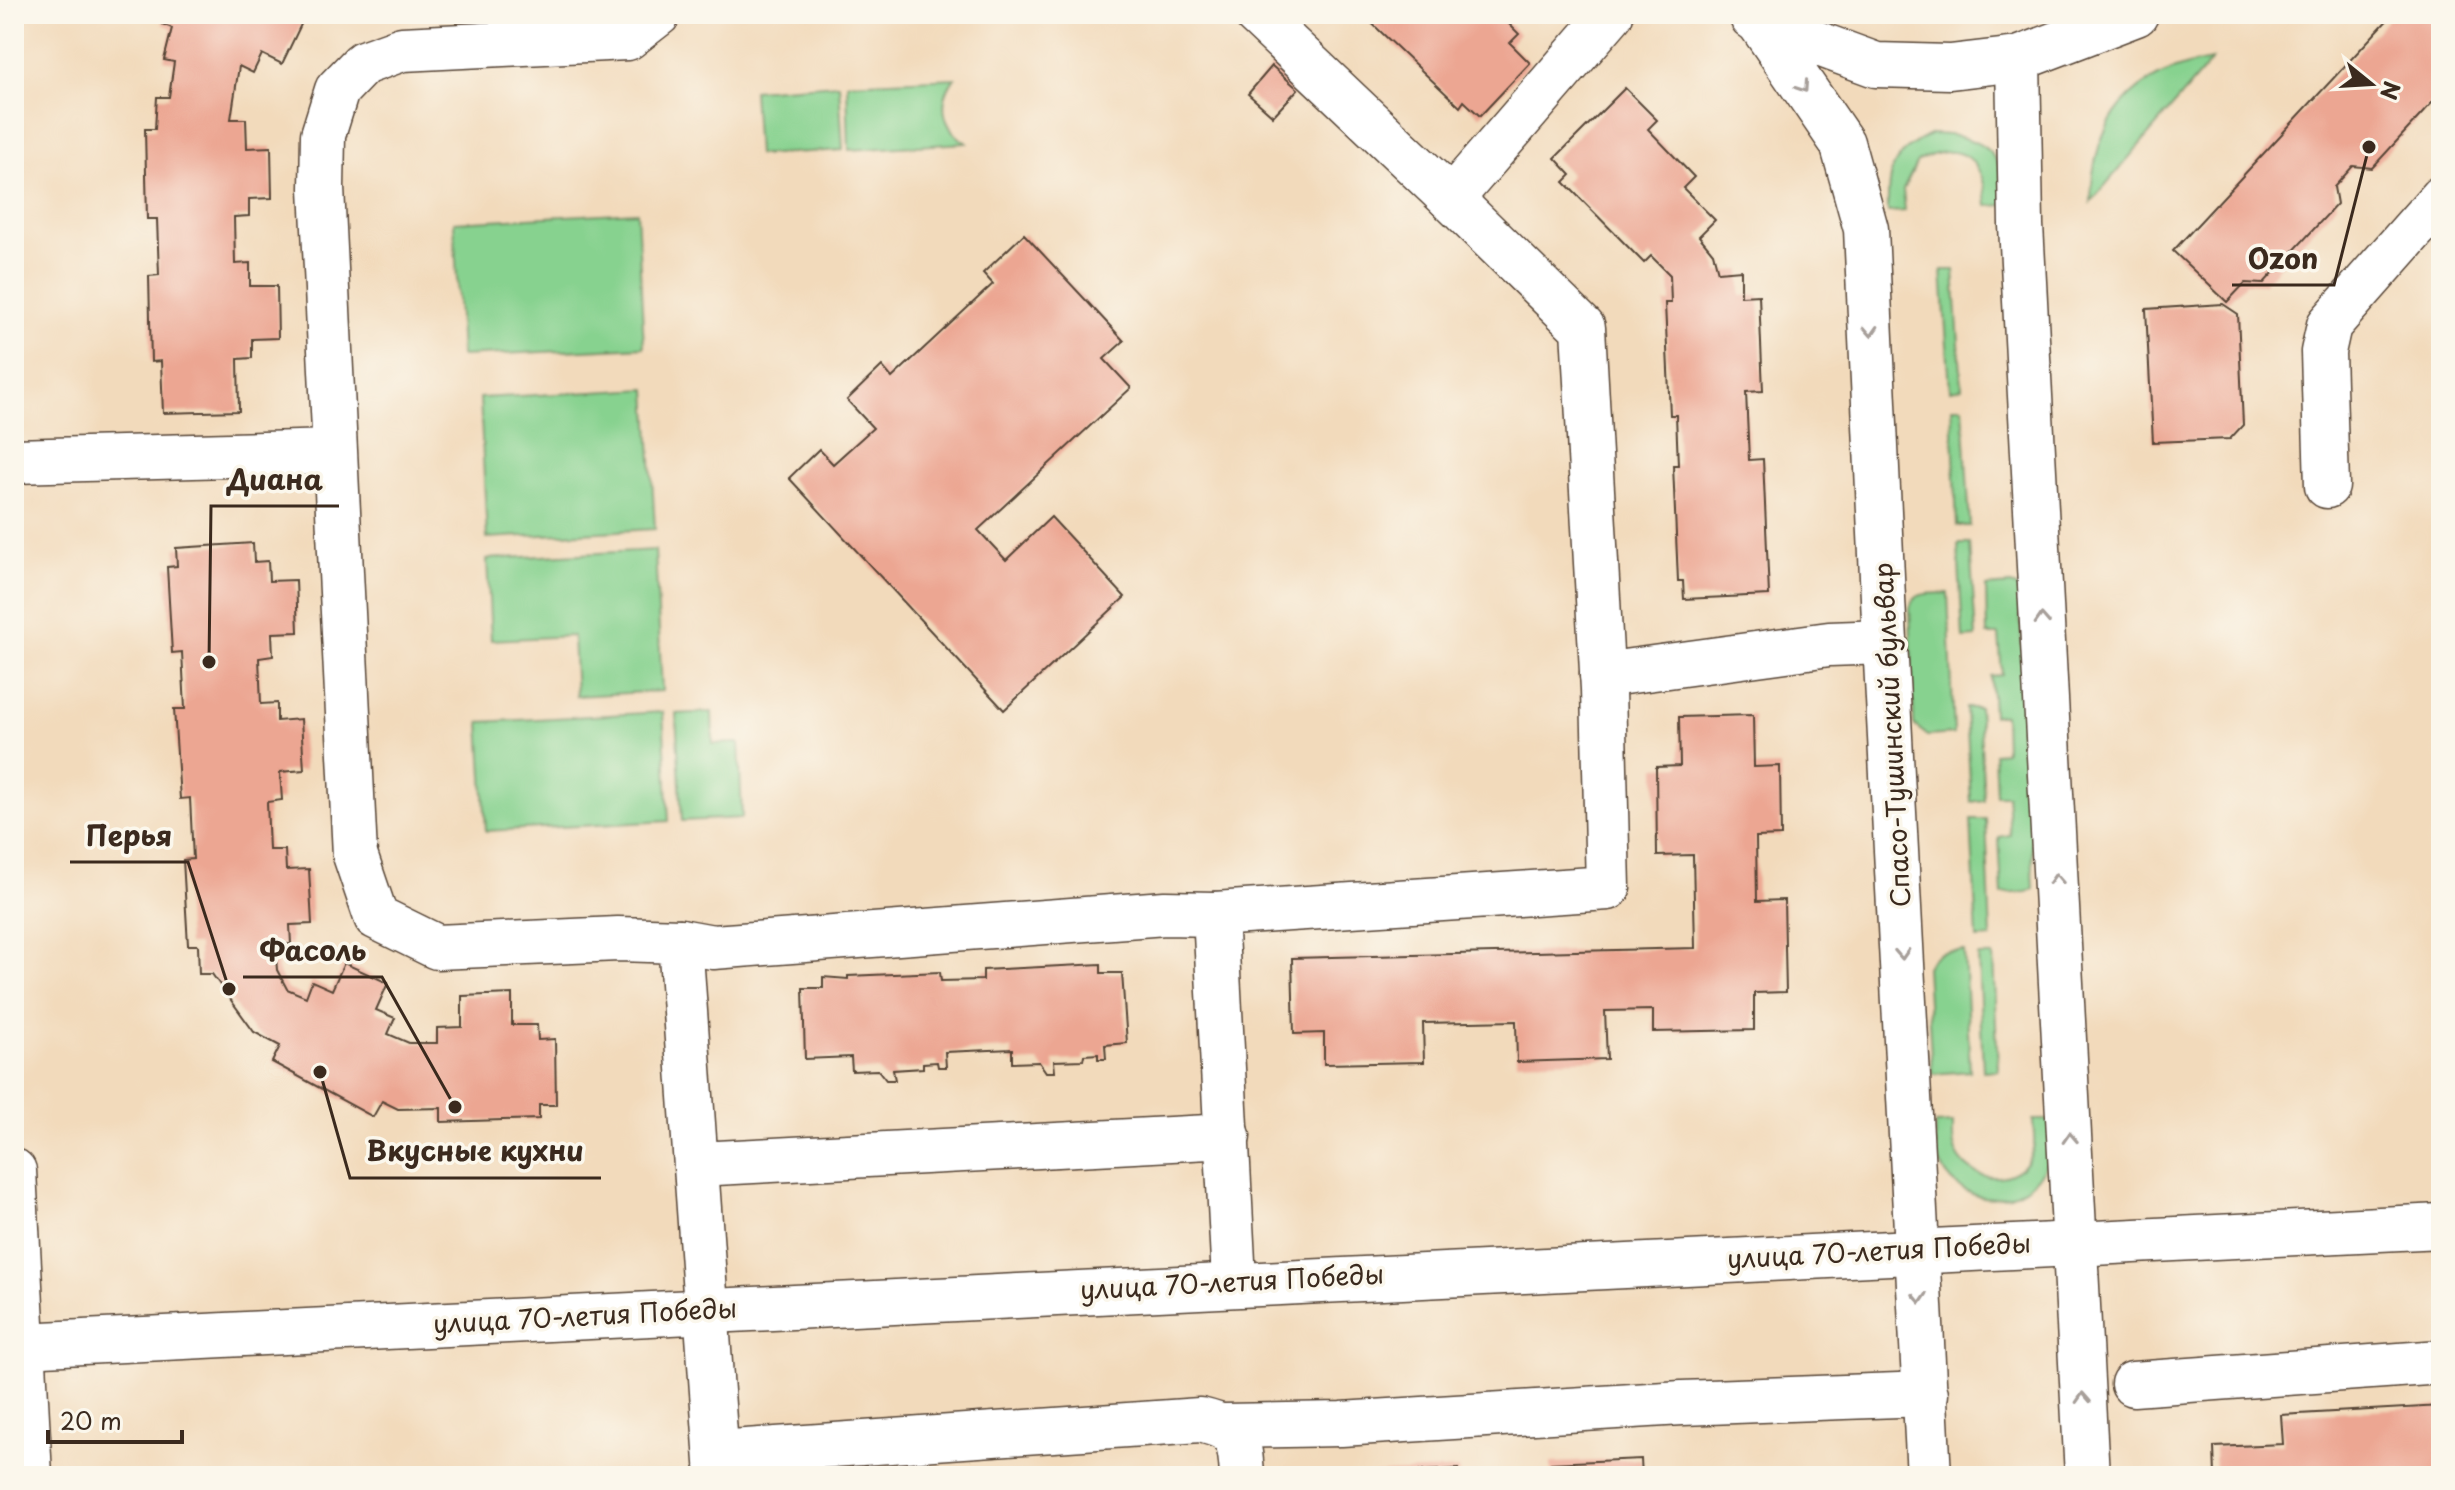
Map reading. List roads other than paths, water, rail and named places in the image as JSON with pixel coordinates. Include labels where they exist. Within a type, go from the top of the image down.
[{"type":"street","points":[[658,14],[627,38],[402,49],[363,63],[337,90],[323,135],[333,452],[355,855],[376,917],[437,947],[618,939],[680,941],[713,947],[1165,913],[1215,914],[1608,888],[1602,675],[1583,328],[1256,14]]},
{"type":"street","points":[[1451,199],[1611,14]]},
{"type":"street","points":[[1754,18],[1876,65],[1950,67],[2018,59],[2136,14]]},
{"type":"street","name":"Спасо-Тушинский бульвар","points":[[1754,18],[1842,143],[1866,229],[1929,1476]]},
{"type":"street","points":[[2018,59],[2021,225],[2087,1476]]},
{"type":"street","points":[[2327,486],[2323,352],[2329,325],[2441,198]]},
{"type":"street","points":[[14,461],[333,452]]},
{"type":"street","points":[[1602,675],[1829,644],[1885,642]]},
{"type":"street","points":[[1215,914],[1234,1281]]},
{"type":"street","points":[[680,941],[717,1465],[1167,1420],[1200,1420],[1225,1426],[1341,1424],[1682,1403],[1926,1394]]},
{"type":"street","points":[[697,1164],[1228,1136]]},
{"type":"street","points":[[14,1171],[30,1476]]},
{"type":"street","name":"улица 70-летия Победы","points":[[23,1345],[1234,1281],[2441,1226]]},
{"type":"street","points":[[2133,1384],[2441,1362]]},
{"type":"street","points":[[1225,1426],[1241,1447],[1242,1476]]},
{"type":"place","name":"Ozon","points":[[2369,147]]},
{"type":"place","name":"Диана","points":[[209,662]]},
{"type":"place","name":"Перья","points":[[229,989]]},
{"type":"place","name":"Вкусные кухни","points":[[320,1072]]},
{"type":"place","name":"Фасоль","points":[[455,1107]]}]
